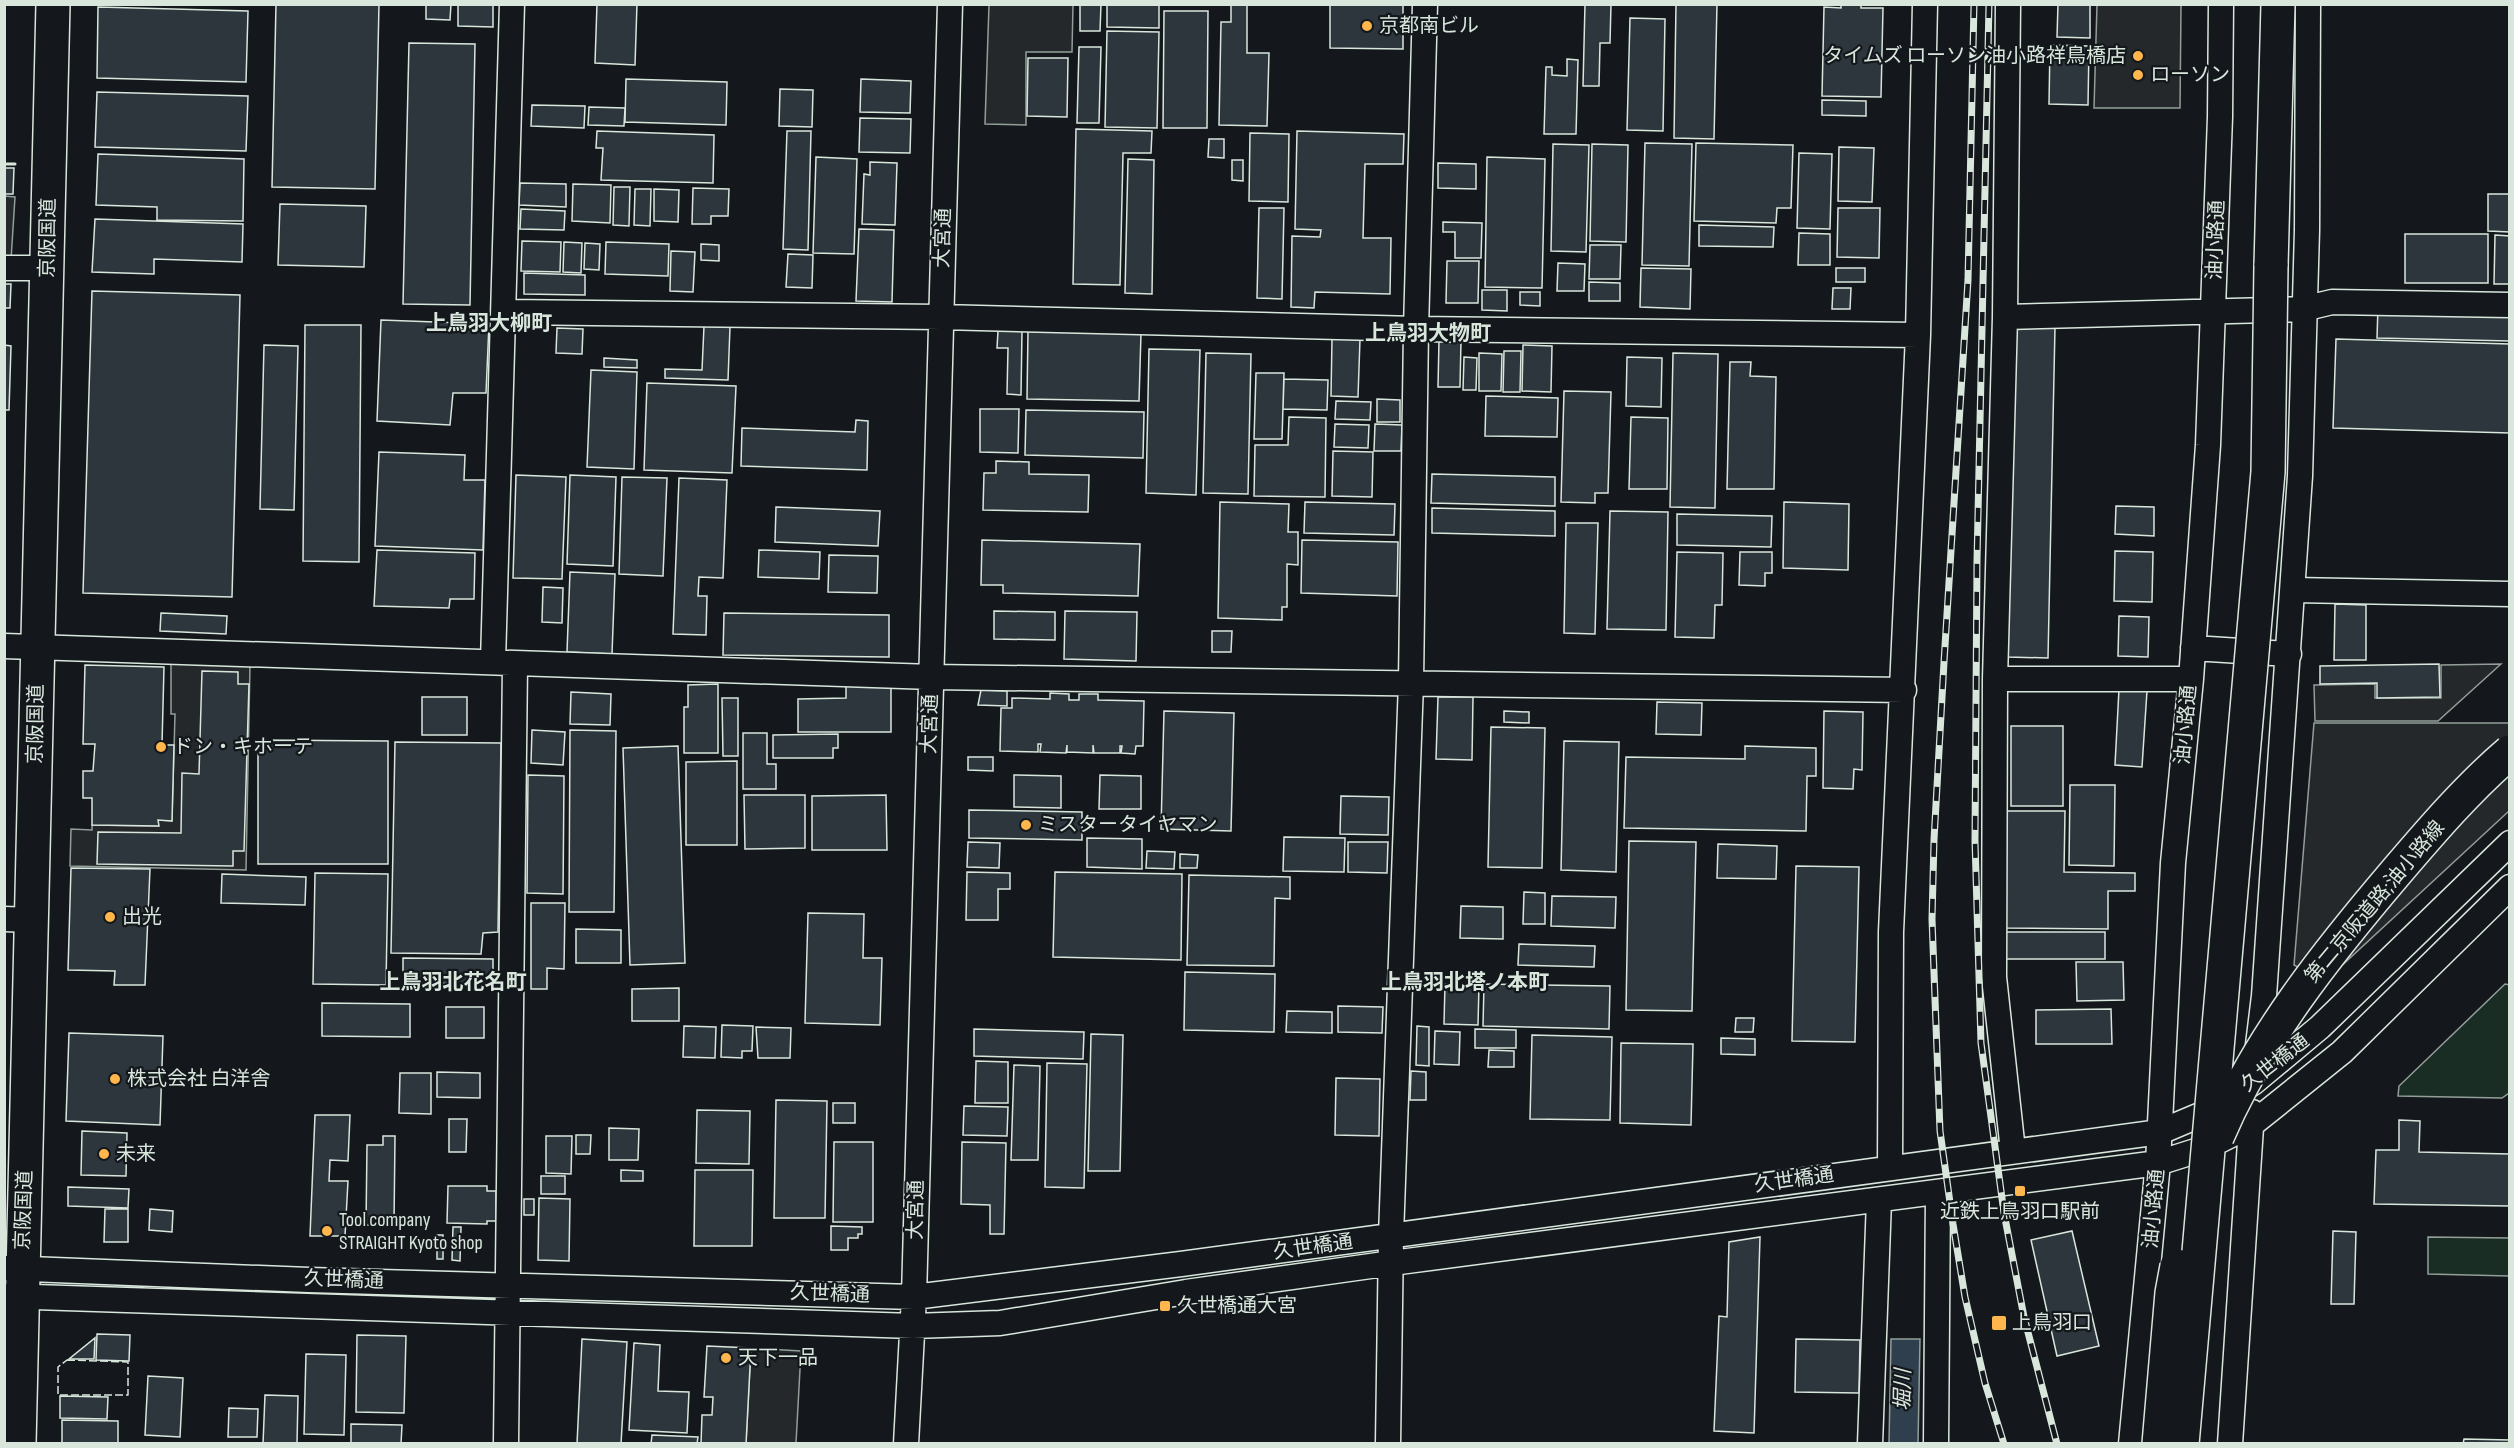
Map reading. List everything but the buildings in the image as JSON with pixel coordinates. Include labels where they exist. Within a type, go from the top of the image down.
[{"type":"highway","name":"京阪国道","points":[[19,1443],[13,1282],[19,919],[37,647],[53,4]]},
{"type":"highway","points":[[2182,1443],[2268,472],[2278,4]]},
{"type":"highway","name":"第二京阪道路;油小路線","points":[[2159,1443],[2172,1293],[2185,1227],[2201,1174],[2227,1114],[2253,1066],[2298,995],[2342,935],[2423,841],[2510,752]]},
{"type":"street","points":[[506,1443],[510,1285],[504,663],[504,312],[512,4]]},
{"type":"street","name":"大宮通","points":[[906,1443],[914,1297],[950,4]]},
{"type":"street","points":[[1388,1443],[1391,1236],[1411,682],[1416,329],[1425,4]]},
{"type":"street","points":[[1890,1167],[1891,932],[1904,690],[1918,335],[1925,4]]},
{"type":"street","points":[[2008,4],[2005,317],[1995,679],[1994,977],[2013,1151]]},
{"type":"street","name":"油小路通","points":[[2131,1443],[2158,1163],[2173,863],[2191,679],[2208,446],[2220,117],[2221,4]]},
{"type":"street","points":[[2230,1443],[2254,1082],[2264,996],[2300,476],[2307,230],[2308,4]]},
{"type":"street","points":[[4,268],[47,268]]},
{"type":"street","points":[[2005,317],[2303,309],[2332,302],[2510,305]]},
{"type":"street","points":[[504,312],[941,317],[1416,329],[1918,335]]},
{"type":"street","points":[[2293,590],[2510,594]]},
{"type":"street","points":[[4,646],[932,677],[1904,690]]},
{"type":"street","points":[[2193,648],[2289,654]]},
{"type":"street","points":[[1995,679],[2191,679]]},
{"type":"street","name":"久世橋通","points":[[13,1282],[309,1280],[914,1297],[1181,1264],[1774,1182],[2160,1132],[2205,1113],[2254,1082],[2320,1027],[2510,843]]},
{"type":"street","name":"久世橋通","points":[[13,1282],[309,1307],[913,1326],[1000,1323],[1186,1292],[1392,1263],[2158,1163],[2205,1148],[2251,1125],[2342,1052],[2510,887]]},
{"type":"street","points":[[2456,895],[2477,918]]},
{"type":"street","points":[[1774,1182],[1778,1214]]},
{"type":"street","points":[[1936,1443],[1938,1193]]},
{"type":"street","points":[[1870,1443],[1879,1200]]},
{"type":"street","points":[[1582,1209],[1584,1238]]},
{"type":"street","points":[[1181,1264],[1186,1292]]},
{"type":"street","points":[[309,1280],[309,1307]]},
{"type":"street","points":[[689,1320],[690,1290]]},
{"type":"green space","points":[[2505,984],[2510,985],[2509,1093],[2502,1098],[2398,1096],[2399,1086]]},
{"type":"green space","points":[[2428,1237],[2509,1238],[2509,1276],[2428,1274]]},
{"type":"shaded area","points":[[989,5],[1073,5],[1072,52],[1026,52],[1026,125],[985,124]]},
{"type":"shaded area","name":"タイムズ ローソン油小路祥鳥橋店","points":[[2097,5],[2181,5],[2180,108],[2094,108]]},
{"type":"shaded area","points":[[4,196],[15,197],[11,260],[5,259]]},
{"type":"shaded area","points":[[171,661],[250,665],[246,870],[70,866],[71,829],[92,830],[92,825],[158,826],[158,820],[172,821],[175,714],[171,714]]},
{"type":"shaded area","points":[[2501,664],[2438,721],[2315,721],[2314,685],[2375,684],[2375,698],[2441,698],[2441,665]]},
{"type":"shaded area","points":[[2314,723],[2509,723],[2509,811],[2325,981],[2294,965]]},
{"type":"shaded area","points":[[751,1348],[801,1351],[796,1443],[746,1444]]},
{"type":"water","name":"堀川","points":[[1891,1339],[1920,1339],[1918,1443],[1889,1443]]},
{"type":"railway","points":[[1974,4],[1968,280],[1944,662],[1932,919],[1940,1131],[1965,1297],[1985,1383],[2004,1444]]},
{"type":"railway","points":[[1989,4],[1977,561],[1975,841],[1981,1043],[2004,1213],[2024,1317],[2057,1444]]},
{"type":"fence","points":[[67,1360],[128,1362],[128,1395],[58,1395],[58,1367],[67,1360]]},
{"type":"wall","points":[[4,164],[15,164]]},
{"type":"place","name":"京都南ビル","points":[[1367,26]]},
{"type":"place","name":"タイムズ ローソン油小路祥鳥橋店","points":[[2138,56]]},
{"type":"place","name":"ローソン","points":[[2138,75]]},
{"type":"place","name":"ドン・キホーテ","points":[[161,747]]},
{"type":"place","name":"ミスタータイヤマン","points":[[1026,825]]},
{"type":"place","name":"出光","points":[[110,917]]},
{"type":"place","name":"株式会社 白洋舎","points":[[115,1079]]},
{"type":"place","name":"未来","points":[[104,1154]]},
{"type":"place","name":"近鉄上鳥羽口駅前","points":[[2020,1191]]},
{"type":"place","name":"Tool company STRAIGHT Kyoto shop","points":[[327,1231]]},
{"type":"place","name":"久世橋通大宮","points":[[1165,1306]]},
{"type":"place","name":"上鳥羽口","points":[[1999,1323]]},
{"type":"place","name":"天下一品","points":[[726,1358]]},
{"type":"district","name":"上鳥羽大柳町","points":[[489,323]]},
{"type":"district","name":"上鳥羽大物町","points":[[1428,333]]},
{"type":"district","name":"上鳥羽北花名町","points":[[453,982]]},
{"type":"district","name":"上鳥羽北塔ノ本町","points":[[1465,982]]}]
